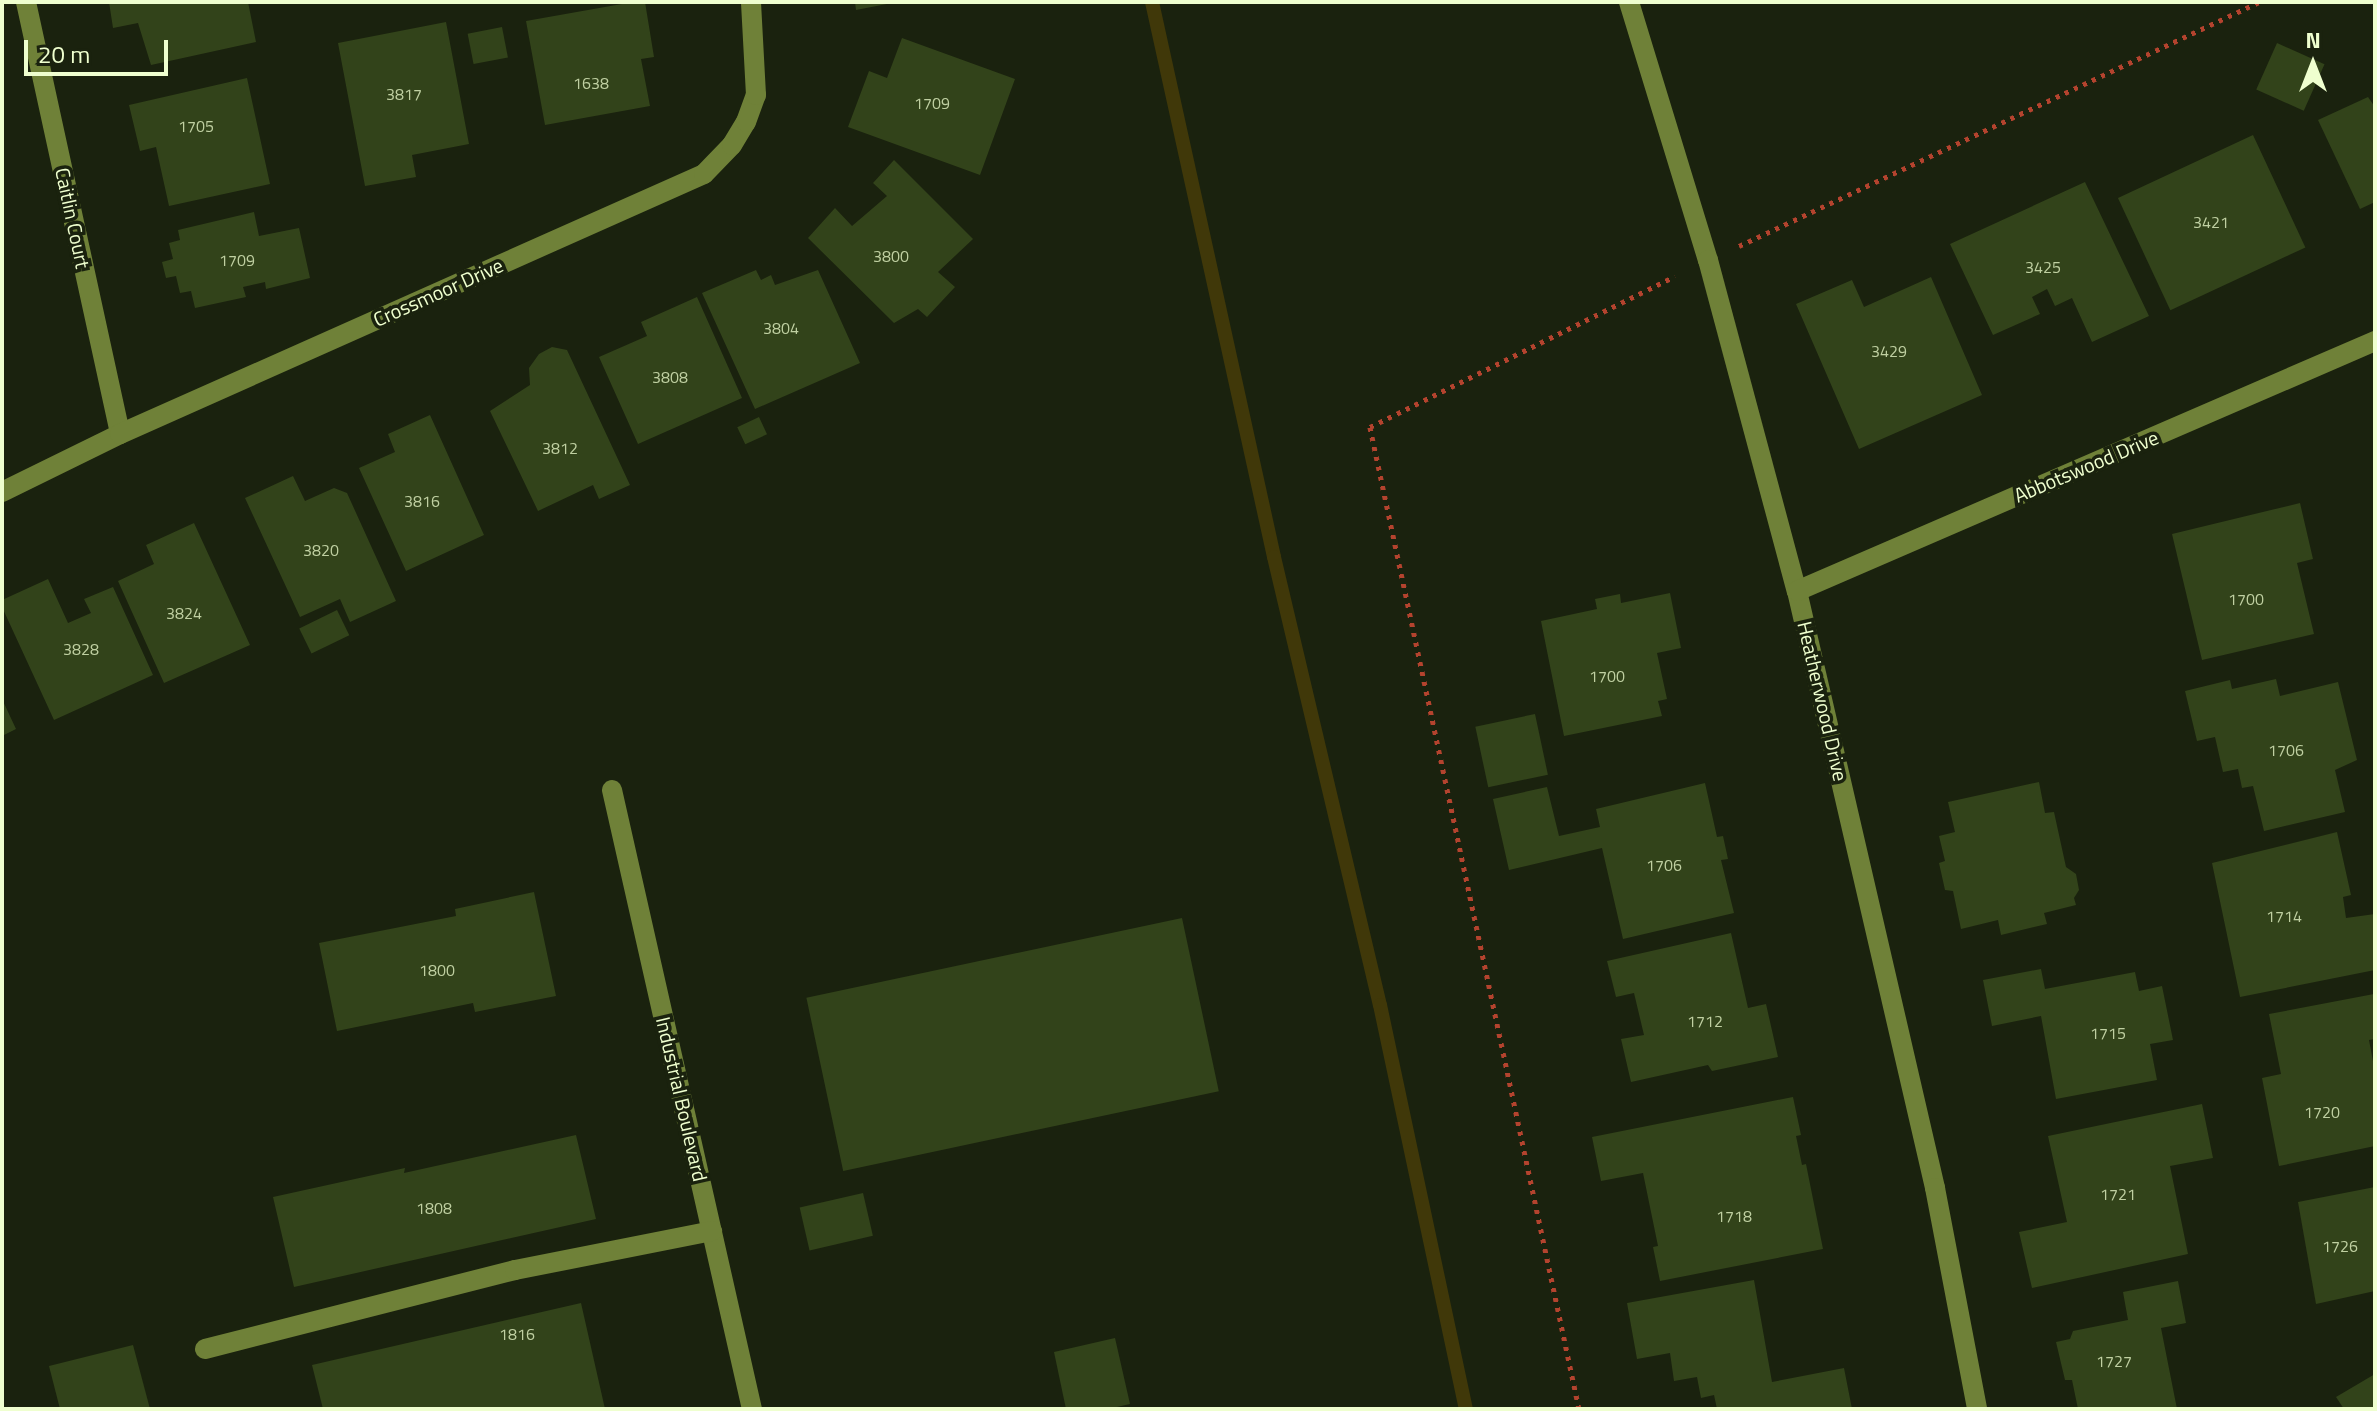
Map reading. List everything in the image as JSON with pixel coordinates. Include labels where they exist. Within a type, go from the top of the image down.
[{"type":"street","name":"Caitlin Court","points":[[26,2],[120,434]]},
{"type":"street","name":"Crossmoor Drive","points":[[2,492],[120,434],[704,174],[732,145],[746,122],[756,95],[751,2]]},
{"type":"street","name":"Heatherwood Drive","points":[[1629,2],[1708,260],[1797,591],[1935,1188],[1977,1409]]},
{"type":"street","name":"Abbotswood Drive","points":[[1797,591],[2375,341]]},
{"type":"street","name":"Industrial Boulevard","points":[[612,790],[752,1409]]},
{"type":"street","points":[[205,1349],[515,1270],[712,1231]]},
{"type":"path","points":[[1579,1409],[1370,427],[1708,260],[2259,2]]},
{"type":"building","points":[[109,2],[248,2],[256,42],[151,65],[138,23],[113,28]]},
{"type":"building","points":[[645,2],[654,57],[641,59],[650,106],[545,125],[526,21]]},
{"type":"building","points":[[855,2],[892,2],[892,3],[856,10]]},
{"type":"building","points":[[446,22],[469,144],[412,155],[416,177],[365,186],[338,43]]},
{"type":"building","points":[[502,27],[508,57],[474,64],[468,34]]},
{"type":"building","points":[[902,38],[1015,79],[980,175],[848,127],[869,71],[887,78]]},
{"type":"building","points":[[2277,43],[2325,64],[2304,111],[2256,90]]},
{"type":"building","points":[[247,78],[270,184],[169,206],[156,147],[140,151],[129,105]]},
{"type":"building","points":[[2368,97],[2375,107],[2375,202],[2360,209],[2318,120]]},
{"type":"building","points":[[2253,135],[2305,247],[2170,310],[2118,198]]},
{"type":"building","points":[[894,160],[973,239],[938,272],[955,287],[927,317],[918,309],[894,323],[808,238],[835,208],[852,226],[887,196],[873,183]]},
{"type":"building","points":[[2085,182],[2149,316],[2092,342],[2072,298],[2055,306],[2047,289],[2032,297],[2040,314],[1993,335],[1950,244]]},
{"type":"building","points":[[254,212],[259,236],[299,228],[310,278],[266,289],[265,282],[243,287],[246,297],[195,308],[191,291],[180,293],[176,276],[166,278],[162,262],[173,259],[169,243],[180,240],[178,230]]},
{"type":"building","points":[[756,270],[761,280],[771,275],[775,285],[818,270],[860,363],[755,409],[702,293]]},
{"type":"building","points":[[1931,277],[1982,395],[1859,449],[1796,304],[1852,280],[1864,307]]},
{"type":"building","points":[[697,297],[742,398],[638,444],[599,357],[647,336],[641,322]]},
{"type":"building","points":[[552,347],[567,350],[630,485],[599,499],[593,485],[538,511],[490,411],[530,385],[529,368],[539,354]]},
{"type":"building","points":[[430,415],[484,535],[406,571],[359,468],[395,452],[388,434]]},
{"type":"building","points":[[759,417],[767,434],[745,444],[737,427]]},
{"type":"building","points":[[293,476],[305,501],[334,488],[347,493],[396,601],[350,622],[340,599],[300,617],[245,498]]},
{"type":"building","points":[[2300,503],[2313,559],[2297,563],[2314,634],[2202,660],[2172,534]]},
{"type":"building","points":[[194,523],[250,645],[164,683],[118,581],[154,564],[146,545]]},
{"type":"building","points":[[48,579],[68,623],[91,613],[84,599],[113,587],[153,675],[54,720],[2,607],[2,600]]},
{"type":"building","points":[[1670,593],[1681,648],[1657,653],[1667,699],[1658,701],[1662,716],[1564,736],[1541,621],[1597,609],[1595,599],[1620,594],[1621,603]]},
{"type":"building","points":[[337,610],[349,635],[312,654],[299,628]]},
{"type":"building","points":[[2276,679],[2280,696],[2338,682],[2357,760],[2335,770],[2345,812],[2264,831],[2253,786],[2242,788],[2238,769],[2223,772],[2215,737],[2197,741],[2185,691],[2230,680],[2232,689]]},
{"type":"building","points":[[2,699],[16,729],[2,736]]},
{"type":"building","points":[[1535,714],[1548,775],[1488,787],[1475,727]]},
{"type":"building","points":[[2039,782],[2045,813],[2054,812],[2066,867],[2076,874],[2079,890],[2074,898],[2076,905],[2044,913],[2047,924],[2001,935],[1998,920],[1961,929],[1953,891],[1945,890],[1939,863],[1945,861],[1939,836],[1955,832],[1948,802]]},
{"type":"building","points":[[1705,783],[1717,837],[1723,836],[1728,859],[1721,860],[1734,913],[1623,939],[1602,848],[1509,870],[1493,799],[1547,787],[1559,836],[1600,827],[1596,809]]},
{"type":"building","points":[[2337,832],[2351,895],[2343,897],[2346,918],[2375,914],[2375,970],[2240,997],[2212,863]]},
{"type":"building","points":[[534,892],[556,996],[475,1012],[473,1003],[337,1031],[319,943],[456,916],[455,909]]},
{"type":"building","points":[[1182,918],[1219,1091],[843,1171],[806,998]]},
{"type":"building","points":[[1731,933],[1748,1008],[1766,1004],[1778,1057],[1712,1071],[1708,1065],[1631,1082],[1621,1039],[1644,1035],[1634,993],[1616,997],[1607,961]]},
{"type":"building","points":[[2041,969],[2045,989],[2135,972],[2139,991],[2162,986],[2173,1040],[2150,1044],[2157,1080],[2056,1099],[2041,1016],[1992,1026],[1983,980]]},
{"type":"building","points":[[2374,994],[2375,1039],[2369,1040],[2375,1072],[2375,1146],[2279,1166],[2262,1078],[2281,1074],[2269,1014]]},
{"type":"building","points":[[1793,1097],[1801,1135],[1796,1136],[1802,1165],[1806,1164],[1823,1249],[1660,1281],[1653,1247],[1658,1246],[1643,1173],[1601,1181],[1592,1137]]},
{"type":"building","points":[[2202,1104],[2213,1158],[2170,1166],[2188,1254],[2032,1288],[2019,1232],[2067,1222],[2048,1136]]},
{"type":"building","points":[[576,1135],[596,1219],[294,1287],[273,1197],[405,1168],[404,1173]]},
{"type":"building","points":[[2375,1187],[2375,1291],[2316,1304],[2298,1202]]},
{"type":"building","points":[[863,1193],[873,1236],[810,1250],[800,1208]]},
{"type":"building","points":[[1754,1280],[1772,1382],[1844,1368],[1852,1409],[1717,1409],[1714,1395],[1701,1398],[1697,1377],[1674,1381],[1670,1353],[1637,1359],[1627,1303]]},
{"type":"building","points":[[2178,1281],[2186,1323],[2161,1328],[2177,1409],[2078,1409],[2072,1380],[2065,1380],[2056,1342],[2070,1339],[2073,1331],[2128,1320],[2123,1292]]},
{"type":"building","points":[[581,1303],[605,1409],[323,1409],[312,1365]]},
{"type":"building","points":[[1115,1338],[1130,1404],[1108,1409],[1066,1409],[1054,1352]]},
{"type":"building","points":[[133,1345],[150,1409],[60,1409],[49,1366]]},
{"type":"building","points":[[2375,1374],[2375,1409],[2344,1409],[2336,1397]]},
{"type":"waterway","points":[[1152,2],[1274,557],[1380,1005],[1466,1409]]}]
